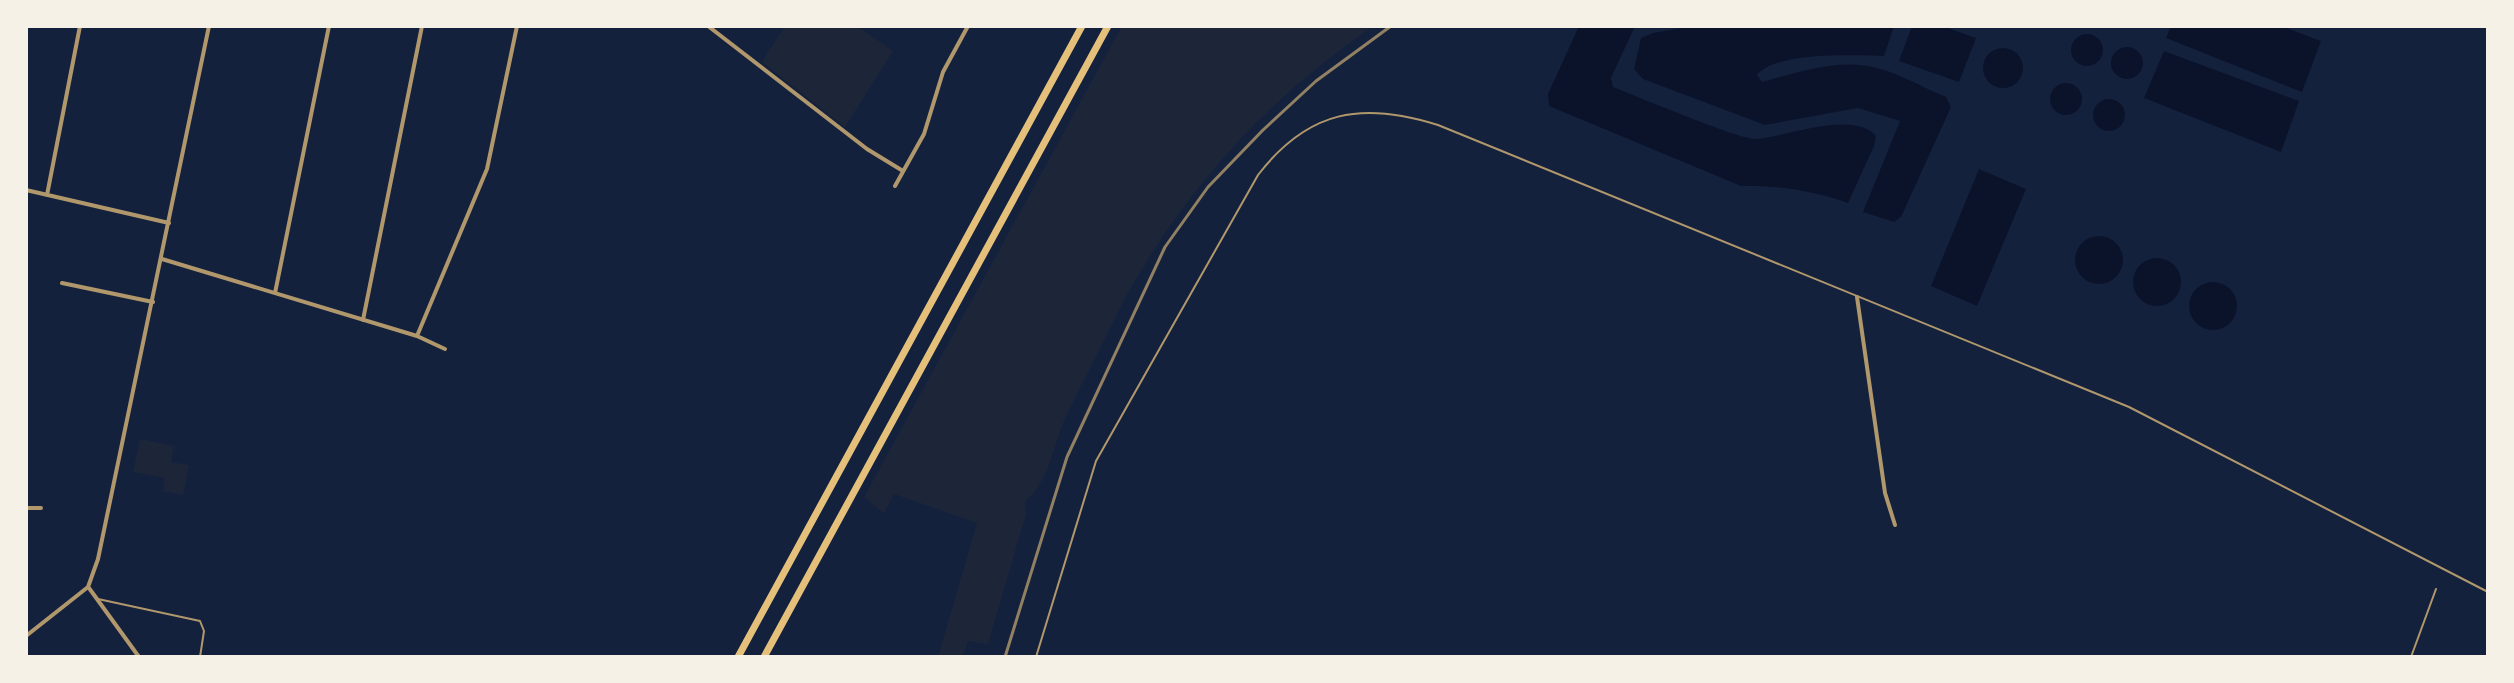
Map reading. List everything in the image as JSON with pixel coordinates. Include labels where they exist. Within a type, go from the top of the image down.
[{"type":"highway","points":[[738,657],[1082,26]]},
{"type":"highway","points":[[764,657],[1108,26]]},
{"type":"street","points":[[47,195],[80,26]]},
{"type":"street","points":[[26,636],[88,587],[100,550],[209,26]]},
{"type":"street","points":[[275,293],[329,26]]},
{"type":"street","points":[[363,320],[422,26]]},
{"type":"street","points":[[417,336],[487,169],[517,26]]},
{"type":"street","points":[[708,26],[867,149],[903,171]]},
{"type":"street","points":[[895,186],[924,134],[943,72],[968,26]]},
{"type":"street","points":[[26,190],[169,223]]},
{"type":"street","points":[[162,259],[417,336],[445,349]]},
{"type":"street","points":[[62,283],[153,302]]},
{"type":"street","points":[[1857,297],[1885,493],[1895,525]]},
{"type":"street","points":[[26,508],[41,508]]},
{"type":"street","points":[[88,587],[139,657]]},
{"type":"lane","points":[[1036,657],[1096,461],[1258,175],[1282,146],[1317,123],[1348,113],[1386,111],[1438,125],[2129,407],[2488,592]]},
{"type":"lane","points":[[2411,657],[2436,589]]},
{"type":"lane","points":[[97,599],[194,617],[203,625],[204,631],[200,657]]},
{"type":"shaded area","points":[[785,26],[857,26],[893,51],[845,127],[762,62]]},
{"type":"shaded area","points":[[1122,26],[1374,26],[1292,89],[1254,125],[1187,202],[1131,288],[1074,399],[1045,475],[1025,502],[1026,514],[988,644],[968,641],[962,657],[938,657],[977,523],[894,494],[884,513],[864,497]]},
{"type":"shaded area","points":[[1579,26],[1635,26],[1611,78],[1613,87],[1710,125],[1757,139],[1836,125],[1866,129],[1876,136],[1874,146],[1848,203],[1795,190],[1741,186],[1549,106],[1548,94]]},
{"type":"shaded area","points":[[1692,26],[1894,26],[1884,56],[1798,58],[1767,67],[1757,75],[1762,82],[1822,67],[1870,66],[1946,97],[1951,107],[1901,217],[1894,222],[1863,212],[1900,121],[1858,108],[1765,125],[1643,79],[1634,69],[1641,38]]},
{"type":"shaded area","points":[[1912,26],[1942,26],[1976,38],[1959,82],[1899,61]]},
{"type":"shaded area","points":[[2171,26],[2281,26],[2321,41],[2302,92],[2166,38]]},
{"type":"shaded area","points":[[2087,34],[2098,39],[2103,50],[2098,61],[2087,66],[2076,61],[2071,50],[2076,39]]},
{"type":"shaded area","points":[[2127,47],[2138,52],[2143,63],[2138,74],[2127,79],[2116,74],[2111,63],[2116,52]]},
{"type":"shaded area","points":[[2003,48],[2017,54],[2023,68],[2017,82],[2003,88],[1989,82],[1983,68],[1989,54]]},
{"type":"shaded area","points":[[2164,51],[2299,101],[2281,152],[2144,98]]},
{"type":"shaded area","points":[[2066,83],[2077,88],[2082,99],[2077,110],[2066,115],[2055,110],[2050,99],[2055,88]]},
{"type":"shaded area","points":[[2109,99],[2120,104],[2125,115],[2120,126],[2109,131],[2098,126],[2093,115],[2098,104]]},
{"type":"shaded area","points":[[1979,169],[2026,189],[1977,306],[1931,286]]},
{"type":"shaded area","points":[[2099,236],[2116,243],[2123,260],[2116,277],[2099,284],[2082,277],[2075,260],[2082,243]]},
{"type":"shaded area","points":[[2157,258],[2174,265],[2181,282],[2174,299],[2157,306],[2140,299],[2133,282],[2140,265]]},
{"type":"shaded area","points":[[2213,282],[2230,289],[2237,306],[2230,323],[2213,330],[2196,323],[2189,306],[2196,289]]},
{"type":"shaded area","points":[[140,439],[174,446],[171,462],[189,465],[183,495],[163,491],[165,478],[133,472]]},
{"type":"railway","points":[[1005,657],[1067,457],[1165,247],[1208,187],[1263,130],[1316,81],[1391,26]]}]
